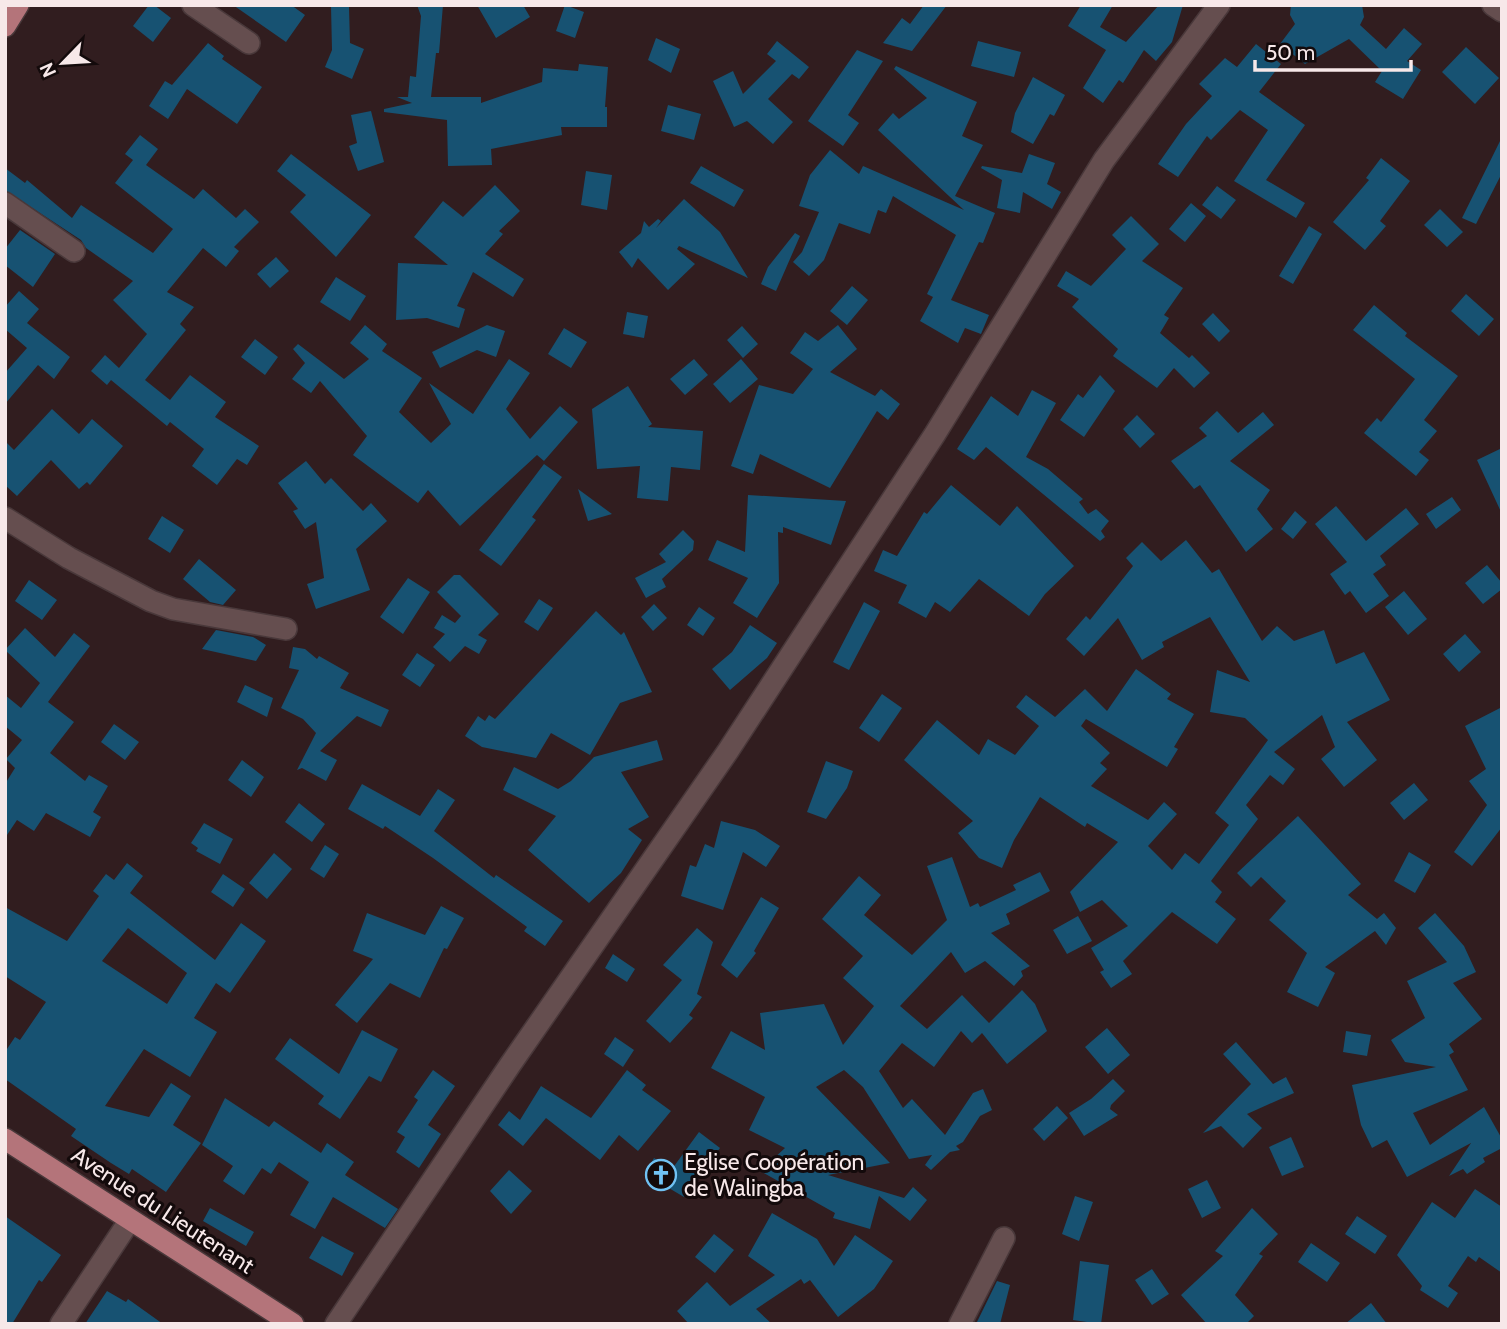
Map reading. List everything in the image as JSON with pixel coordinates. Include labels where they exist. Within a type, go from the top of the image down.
[{"type":"main road","points":[[5,26],[18,5]]},
{"type":"main road","name":"Avenue du Lieutenant","points":[[5,1139],[290,1323]]},
{"type":"street","points":[[193,5],[249,43]]},
{"type":"street","points":[[336,1324],[510,1065],[736,740],[935,433],[1104,160],[1219,5]]},
{"type":"street","points":[[1493,5],[1502,11]]},
{"type":"street","points":[[5,203],[74,251]]},
{"type":"street","points":[[5,518],[69,558],[152,601],[173,609],[286,629]]},
{"type":"street","points":[[61,1324],[130,1220]]},
{"type":"street","points":[[960,1324],[1004,1238]]},
{"type":"building","points":[[149,5],[154,5],[171,18],[153,42],[133,26]]},
{"type":"building","points":[[233,5],[291,5],[305,15],[286,42]]},
{"type":"building","points":[[417,5],[443,5],[439,53],[436,53],[431,97],[481,97],[481,103],[542,82],[543,68],[578,71],[579,64],[608,67],[605,107],[607,127],[561,127],[562,135],[491,149],[492,165],[448,166],[447,120],[384,112],[384,109],[412,103],[397,97],[408,97],[410,76],[416,77],[421,16]]},
{"type":"building","points":[[477,5],[523,5],[530,17],[496,38]]},
{"type":"building","points":[[565,5],[584,12],[575,38],[556,31]]},
{"type":"building","points":[[924,5],[947,5],[912,51],[883,43],[902,18],[910,24]]},
{"type":"building","points":[[1081,5],[1113,5],[1100,27],[1126,42],[1159,5],[1183,5],[1172,42],[1156,61],[1144,50],[1123,83],[1119,80],[1103,103],[1083,88],[1106,50],[1068,26]]},
{"type":"building","points":[[1291,5],[1362,5],[1364,17],[1360,25],[1386,49],[1404,28],[1422,44],[1407,61],[1421,70],[1403,99],[1375,82],[1382,71],[1349,39],[1305,64],[1280,44],[1295,24],[1290,15]]},
{"type":"building","points":[[331,6],[349,7],[350,43],[364,49],[352,79],[325,67],[332,50]]},
{"type":"building","points":[[656,38],[680,49],[671,73],[648,60]]},
{"type":"building","points":[[777,41],[809,67],[799,79],[792,74],[768,99],[793,122],[773,144],[747,121],[734,127],[713,81],[733,71],[743,94],[776,61],[767,54]]},
{"type":"building","points":[[978,41],[1021,52],[1014,77],[971,66]]},
{"type":"building","points":[[208,43],[224,56],[222,59],[262,87],[237,124],[187,89],[168,119],[149,106],[165,81],[172,85]]},
{"type":"building","points":[[1256,44],[1281,64],[1259,92],[1305,125],[1266,180],[1305,203],[1296,218],[1234,181],[1268,130],[1240,110],[1211,140],[1207,136],[1178,177],[1158,164],[1186,124],[1212,96],[1199,84],[1225,58],[1237,67]]},
{"type":"building","points":[[1466,47],[1499,78],[1475,104],[1442,72]]},
{"type":"building","points":[[857,50],[883,61],[848,115],[859,123],[843,146],[808,121]]},
{"type":"building","points":[[896,66],[977,102],[962,136],[983,145],[955,196],[995,213],[983,243],[979,242],[951,300],[989,315],[981,334],[965,328],[958,343],[920,321],[933,297],[927,294],[956,235],[893,196],[886,213],[878,210],[870,234],[839,223],[824,260],[809,276],[793,262],[802,252],[819,212],[799,206],[810,175],[830,150],[859,174],[863,166],[964,210],[878,130],[893,113],[899,119],[927,98],[894,69]]},
{"type":"building","points":[[1033,77],[1065,95],[1054,116],[1050,114],[1033,144],[1011,132],[1015,113]]},
{"type":"building","points":[[668,105],[701,114],[694,140],[661,131]]},
{"type":"building","points":[[371,111],[384,162],[358,171],[349,146],[357,143],[351,115]]},
{"type":"building","points":[[140,135],[158,149],[146,165],[194,199],[203,189],[236,218],[245,209],[259,222],[234,247],[239,251],[226,267],[203,248],[167,292],[194,307],[180,324],[186,330],[145,380],[170,400],[190,375],[226,402],[215,417],[259,446],[247,465],[237,459],[217,485],[192,466],[204,449],[170,422],[167,426],[111,380],[107,385],[91,371],[105,355],[119,368],[147,334],[113,300],[133,281],[86,248],[81,240],[5,190],[5,168],[25,183],[27,180],[72,218],[81,205],[153,253],[173,229],[115,183],[133,160],[125,154]]},
{"type":"building","points":[[1502,137],[1502,173],[1476,224],[1462,218]]},
{"type":"building","points":[[291,154],[371,215],[336,257],[290,212],[306,195],[277,171]]},
{"type":"building","points":[[1029,154],[1055,163],[1047,184],[1061,192],[1052,209],[1023,192],[1020,213],[997,208],[1002,180],[981,168],[982,166],[1022,173]]},
{"type":"building","points":[[1381,158],[1410,181],[1380,221],[1386,226],[1365,250],[1333,222],[1369,180],[1366,178]]},
{"type":"building","points":[[701,166],[744,190],[734,207],[690,183]]},
{"type":"building","points":[[586,171],[612,175],[607,210],[581,205]]},
{"type":"building","points":[[495,185],[520,211],[499,231],[503,234],[485,254],[524,279],[513,297],[473,272],[457,306],[465,309],[459,328],[427,318],[396,320],[398,263],[448,265],[414,237],[443,201],[463,217]]},
{"type":"building","points":[[1217,186],[1236,200],[1221,219],[1202,205]]},
{"type":"building","points":[[684,199],[720,232],[748,278],[679,246],[677,249],[695,264],[668,290],[638,258],[632,268],[619,252],[641,233],[644,221],[649,227],[658,219],[661,221],[656,228]]},
{"type":"building","points":[[1191,203],[1206,216],[1185,242],[1169,229]]},
{"type":"building","points":[[1440,209],[1463,232],[1447,247],[1424,225]]},
{"type":"building","points":[[1131,216],[1159,244],[1142,261],[1183,288],[1164,315],[1169,318],[1160,333],[1189,358],[1192,355],[1210,373],[1194,388],[1174,368],[1157,388],[1113,356],[1118,349],[1072,307],[1079,299],[1057,286],[1066,271],[1091,286],[1126,249],[1112,235]]},
{"type":"building","points":[[1309,226],[1322,234],[1293,284],[1279,276]]},
{"type":"building","points":[[20,230],[55,254],[33,287],[5,265],[5,249]]},
{"type":"building","points":[[795,233],[800,236],[776,291],[761,284],[768,267]]},
{"type":"building","points":[[276,257],[289,271],[270,288],[257,274]]},
{"type":"building","points":[[336,277],[366,296],[350,321],[320,302]]},
{"type":"building","points":[[852,286],[868,300],[847,325],[830,311]]},
{"type":"building","points":[[19,291],[39,309],[27,323],[70,357],[54,379],[38,365],[5,404],[5,373],[27,348],[5,329],[5,307]]},
{"type":"building","points":[[1466,294],[1494,319],[1479,336],[1451,311]]},
{"type":"building","points":[[1374,305],[1407,333],[1405,336],[1458,376],[1424,420],[1437,431],[1419,452],[1429,460],[1416,476],[1364,433],[1377,418],[1381,422],[1415,379],[1353,330]]},
{"type":"building","points":[[627,312],[648,316],[644,338],[623,334]]},
{"type":"building","points":[[1213,313],[1230,331],[1219,342],[1202,324]]},
{"type":"building","points":[[365,325],[387,344],[382,351],[422,378],[399,412],[431,443],[451,424],[429,383],[473,414],[509,359],[530,373],[506,409],[530,439],[560,406],[578,422],[544,461],[537,455],[460,526],[428,490],[418,503],[353,455],[367,436],[320,381],[311,393],[292,379],[305,363],[293,349],[298,344],[344,379],[369,359],[350,343]]},
{"type":"building","points":[[487,325],[505,331],[496,357],[477,350],[440,368],[432,352]]},
{"type":"building","points":[[838,325],[857,349],[830,372],[875,396],[881,389],[900,404],[888,420],[877,411],[830,488],[760,454],[753,474],[731,466],[759,385],[793,394],[813,369],[790,353],[805,332],[818,341]]},
{"type":"building","points":[[742,326],[758,344],[743,358],[727,340]]},
{"type":"building","points":[[564,328],[587,342],[571,368],[548,354]]},
{"type":"building","points":[[255,339],[278,357],[265,375],[241,357]]},
{"type":"building","points":[[694,359],[708,375],[685,395],[670,379]]},
{"type":"building","points":[[741,359],[758,379],[730,403],[713,384]]},
{"type":"building","points":[[1100,375],[1115,391],[1084,437],[1060,420],[1078,394],[1083,398]]},
{"type":"building","points":[[628,386],[652,424],[648,427],[703,431],[700,470],[671,467],[668,501],[637,498],[640,466],[597,469],[592,409]]},
{"type":"building","points":[[1032,390],[1056,403],[1026,457],[1048,469],[1083,499],[1079,502],[1088,514],[1096,509],[1109,521],[1101,531],[1105,537],[1100,541],[986,447],[974,460],[957,449],[991,396],[1018,416]]},
{"type":"building","points":[[52,409],[79,434],[92,419],[123,446],[90,485],[87,482],[79,489],[51,460],[17,496],[5,485],[5,441],[14,450]]},
{"type":"building","points":[[1217,411],[1238,433],[1263,412],[1274,425],[1230,461],[1270,490],[1257,509],[1273,529],[1246,552],[1200,485],[1194,489],[1171,461],[1207,436],[1199,428]]},
{"type":"building","points":[[1137,415],[1155,434],[1140,448],[1123,429]]},
{"type":"building","points":[[1502,448],[1502,514],[1477,460]]},
{"type":"building","points":[[306,461],[325,484],[331,478],[363,511],[371,503],[387,521],[356,549],[370,590],[316,609],[307,584],[324,578],[316,522],[305,529],[293,511],[298,509],[278,483]]},
{"type":"building","points":[[544,464],[562,477],[532,517],[536,520],[501,566],[479,550]]},
{"type":"building","points":[[951,485],[1000,526],[1017,506],[1074,566],[1045,594],[1029,616],[979,579],[950,612],[935,602],[926,618],[898,603],[907,585],[874,571],[883,550],[897,556],[924,512],[927,514]]},
{"type":"building","points":[[578,489],[612,514],[588,521]]},
{"type":"building","points":[[748,495],[846,501],[831,545],[783,527],[783,533],[778,532],[779,583],[757,618],[733,603],[748,578],[708,560],[717,540],[745,552]]},
{"type":"building","points":[[1452,497],[1461,510],[1436,529],[1426,514]]},
{"type":"building","points":[[1336,506],[1366,541],[1406,508],[1419,524],[1380,556],[1386,565],[1373,574],[1389,596],[1366,613],[1350,591],[1345,595],[1330,574],[1347,562],[1315,524]]},
{"type":"building","points":[[1295,511],[1307,522],[1293,539],[1281,529]]},
{"type":"building","points":[[162,516],[184,530],[170,553],[148,539]]},
{"type":"building","points":[[683,530],[694,541],[693,550],[662,579],[666,587],[646,598],[635,578],[666,562],[659,554]]},
{"type":"building","points":[[1186,540],[1212,573],[1219,569],[1262,641],[1277,626],[1294,641],[1324,630],[1336,664],[1364,652],[1390,700],[1347,722],[1377,760],[1344,787],[1321,759],[1335,747],[1322,715],[1274,752],[1295,769],[1283,785],[1270,775],[1246,805],[1258,819],[1211,881],[1222,892],[1215,902],[1236,919],[1217,944],[1172,912],[1123,961],[1132,974],[1111,988],[1100,972],[1104,970],[1091,948],[1128,926],[1102,900],[1080,912],[1070,892],[1118,842],[1087,823],[1085,827],[1040,797],[1014,840],[1002,868],[979,858],[958,833],[973,821],[904,760],[937,720],[979,755],[988,739],[1015,755],[1039,726],[1016,707],[1026,695],[1055,717],[1085,689],[1107,711],[1136,669],[1171,694],[1167,699],[1194,714],[1174,747],[1178,749],[1167,767],[1086,719],[1081,726],[1110,753],[1100,763],[1107,769],[1091,786],[1148,820],[1164,802],[1177,814],[1148,846],[1172,870],[1185,853],[1199,864],[1229,825],[1215,813],[1268,740],[1245,718],[1210,712],[1217,670],[1250,682],[1210,617],[1162,642],[1164,647],[1142,660],[1118,618],[1084,656],[1066,639],[1086,616],[1090,620],[1133,566],[1126,558],[1142,542],[1161,561]]},
{"type":"building","points":[[199,559],[236,590],[223,605],[210,602],[183,579]]},
{"type":"building","points":[[1487,565],[1502,583],[1502,589],[1483,604],[1465,583]]},
{"type":"building","points":[[454,575],[460,575],[499,614],[478,635],[487,640],[479,654],[465,646],[450,662],[433,647],[445,634],[434,628],[442,615],[455,623],[461,616],[437,592]]},
{"type":"building","points":[[408,578],[430,592],[403,634],[380,617]]},
{"type":"building","points":[[29,580],[57,600],[42,620],[15,601]]},
{"type":"building","points":[[1404,591],[1427,619],[1408,635],[1385,607]]},
{"type":"building","points":[[539,599],[553,608],[538,631],[524,622]]},
{"type":"building","points":[[864,602],[880,611],[849,670],[833,662]]},
{"type":"building","points":[[654,604],[667,618],[653,631],[641,617]]},
{"type":"building","points":[[699,607],[715,618],[703,636],[687,625]]},
{"type":"building","points":[[596,611],[621,635],[624,632],[652,692],[620,703],[590,755],[551,733],[536,758],[482,747],[465,736],[478,716],[485,721],[489,715],[495,719]]},
{"type":"building","points":[[750,625],[777,643],[767,658],[730,690],[712,669],[732,652]]},
{"type":"building","points":[[25,628],[55,657],[74,633],[90,646],[48,702],[74,722],[50,753],[85,781],[89,775],[108,786],[93,812],[101,817],[90,837],[46,813],[34,831],[17,820],[5,838],[5,784],[15,768],[6,759],[22,740],[5,726],[5,695],[21,708],[40,683],[5,650]]},
{"type":"building","points":[[216,630],[253,637],[266,645],[256,661],[202,649]]},
{"type":"building","points":[[1465,634],[1481,652],[1459,672],[1443,654]]},
{"type":"building","points":[[293,647],[305,649],[317,659],[319,656],[349,673],[340,688],[389,710],[381,727],[357,716],[320,751],[337,760],[326,781],[302,768],[297,770],[316,733],[303,719],[281,708],[299,670],[289,668]]},
{"type":"building","points":[[417,653],[435,665],[420,687],[402,675]]},
{"type":"building","points":[[245,685],[273,698],[267,717],[237,702]]},
{"type":"building","points":[[882,694],[902,708],[879,742],[859,728]]},
{"type":"building","points":[[1502,707],[1502,827],[1472,866],[1454,852],[1487,805],[1469,781],[1486,769],[1465,726]]},
{"type":"building","points":[[114,724],[139,742],[125,760],[101,742]]},
{"type":"building","points":[[657,740],[663,760],[621,772],[649,817],[628,829],[642,840],[621,873],[589,903],[528,850],[556,816],[503,790],[514,767],[558,789],[571,781],[594,757]]},
{"type":"building","points":[[242,760],[264,777],[251,797],[228,780]]},
{"type":"building","points":[[826,761],[853,771],[847,788],[826,819],[807,812]]},
{"type":"building","points":[[1414,783],[1428,800],[1404,820],[1390,803]]},
{"type":"building","points":[[362,784],[420,816],[438,789],[455,800],[434,831],[494,878],[496,875],[563,921],[545,946],[524,931],[527,927],[433,858],[385,826],[383,829],[348,809]]},
{"type":"building","points":[[299,803],[325,824],[312,842],[285,822]]},
{"type":"building","points":[[1298,816],[1361,884],[1348,895],[1377,919],[1384,913],[1396,928],[1386,945],[1375,931],[1325,967],[1335,973],[1318,1007],[1287,992],[1307,953],[1269,920],[1286,901],[1261,877],[1251,887],[1237,873]]},
{"type":"building","points":[[721,821],[755,830],[780,846],[766,867],[743,852],[723,910],[681,896],[690,865],[696,867],[705,844],[714,848]]},
{"type":"building","points":[[204,823],[233,839],[220,864],[196,851],[198,848],[191,843]]},
{"type":"building","points":[[325,845],[339,854],[324,878],[310,869]]},
{"type":"building","points":[[1409,852],[1431,865],[1415,893],[1394,881]]},
{"type":"building","points":[[274,853],[292,869],[267,899],[249,883]]},
{"type":"building","points":[[952,857],[970,907],[978,903],[980,907],[1016,890],[1013,885],[1040,872],[1050,891],[1006,914],[1010,924],[991,933],[1030,966],[1021,971],[1023,976],[1014,986],[985,961],[965,973],[951,952],[900,1006],[927,1029],[962,995],[989,1023],[1022,990],[1035,1004],[1047,1031],[1007,1064],[982,1033],[972,1043],[961,1031],[934,1067],[902,1043],[879,1071],[903,1108],[912,1099],[945,1135],[973,1093],[983,1089],[992,1110],[980,1116],[963,1142],[956,1146],[960,1150],[950,1152],[931,1170],[925,1165],[932,1155],[909,1159],[863,1087],[844,1070],[816,1087],[890,1163],[828,1175],[904,1198],[913,1187],[927,1200],[910,1221],[879,1196],[870,1229],[833,1218],[835,1213],[760,1171],[785,1148],[749,1130],[765,1097],[711,1068],[731,1031],[765,1050],[760,1013],[824,1004],[843,1045],[874,1006],[843,978],[863,956],[822,919],[859,876],[881,895],[864,915],[912,955],[947,920],[927,866]]},
{"type":"building","points":[[127,863],[143,876],[130,893],[215,960],[241,923],[266,941],[230,993],[216,983],[194,1018],[217,1032],[190,1077],[144,1049],[105,1106],[149,1117],[171,1083],[191,1096],[173,1125],[201,1143],[166,1192],[132,1169],[129,1174],[71,1136],[76,1129],[5,1079],[5,1052],[15,1037],[20,1040],[46,1002],[5,976],[5,907],[67,941],[99,896],[93,891],[106,874],[114,880]],"holes":[[[128,928],[187,973],[167,1004],[102,961]]]},
{"type":"building","points":[[223,874],[245,889],[233,907],[211,892]]},
{"type":"building","points":[[761,897],[779,908],[754,951],[756,953],[737,978],[721,965]]},
{"type":"building","points":[[441,906],[464,918],[447,949],[444,948],[420,998],[390,983],[357,1023],[335,1005],[373,959],[353,951],[367,913],[425,935]]},
{"type":"building","points":[[1435,913],[1464,946],[1476,972],[1453,983],[1482,1019],[1449,1044],[1454,1052],[1449,1055],[1468,1090],[1413,1113],[1430,1145],[1484,1107],[1502,1139],[1502,1148],[1483,1158],[1485,1162],[1467,1174],[1463,1169],[1449,1176],[1471,1143],[1407,1177],[1387,1140],[1372,1148],[1361,1125],[1352,1085],[1436,1067],[1405,1062],[1391,1040],[1425,1018],[1407,981],[1447,962],[1418,928]]},
{"type":"building","points":[[1078,916],[1092,941],[1067,954],[1053,930]]},
{"type":"building","points":[[697,928],[713,942],[697,994],[702,997],[689,1015],[693,1018],[670,1043],[646,1021],[682,980],[663,965]]},
{"type":"building","points":[[613,954],[635,969],[627,982],[605,968]]},
{"type":"building","points":[[1107,1028],[1130,1055],[1108,1074],[1085,1047]]},
{"type":"building","points":[[362,1030],[398,1049],[381,1082],[369,1076],[340,1119],[318,1104],[324,1096],[275,1059],[290,1038],[339,1074]]},
{"type":"building","points":[[1346,1031],[1371,1035],[1367,1056],[1343,1052]]},
{"type":"building","points":[[615,1037],[634,1050],[623,1067],[604,1054]]},
{"type":"building","points":[[1236,1042],[1273,1084],[1286,1077],[1294,1093],[1247,1114],[1262,1128],[1243,1148],[1221,1126],[1203,1133],[1251,1084],[1223,1054]]},
{"type":"building","points":[[433,1070],[455,1086],[428,1125],[441,1134],[419,1168],[396,1152],[405,1137],[397,1132],[418,1100],[414,1097]]},
{"type":"building","points":[[627,1070],[646,1085],[642,1090],[671,1111],[638,1151],[619,1135],[600,1160],[546,1118],[523,1146],[498,1125],[509,1111],[520,1120],[541,1086],[591,1118]]},
{"type":"building","points":[[1113,1079],[1125,1091],[1111,1105],[1110,1109],[1118,1115],[1084,1136],[1069,1113],[1091,1099]]},
{"type":"building","points":[[225,1098],[269,1127],[274,1121],[321,1153],[327,1143],[354,1162],[345,1175],[398,1209],[385,1228],[333,1197],[315,1229],[290,1215],[309,1182],[279,1162],[271,1174],[262,1168],[244,1195],[223,1181],[233,1166],[202,1145]]},
{"type":"building","points":[[1057,1106],[1068,1118],[1044,1141],[1033,1129]]},
{"type":"building","points":[[699,1132],[720,1148],[684,1197],[645,1174],[654,1158],[672,1169]]},
{"type":"building","points":[[1291,1137],[1304,1167],[1282,1176],[1269,1147]]},
{"type":"building","points":[[509,1170],[532,1191],[511,1214],[490,1191]]},
{"type":"building","points":[[1207,1180],[1221,1208],[1202,1218],[1188,1189]]},
{"type":"building","points":[[1475,1189],[1502,1207],[1502,1273],[1479,1257],[1476,1262],[1468,1256],[1448,1286],[1458,1293],[1448,1308],[1420,1290],[1422,1286],[1397,1255],[1432,1202],[1455,1218]]},
{"type":"building","points":[[1075,1196],[1093,1202],[1079,1241],[1062,1234]]},
{"type":"building","points":[[210,1208],[254,1232],[246,1246],[203,1221]]},
{"type":"building","points":[[1252,1208],[1278,1234],[1259,1254],[1263,1256],[1235,1295],[1254,1316],[1246,1324],[1207,1324],[1181,1295],[1223,1256],[1215,1251]]},
{"type":"building","points":[[772,1213],[817,1239],[834,1266],[855,1235],[893,1261],[874,1289],[838,1317],[810,1280],[804,1284],[801,1279],[756,1309],[772,1324],[689,1324],[677,1311],[707,1282],[730,1306],[775,1275],[748,1256]]},
{"type":"building","points":[[5,1216],[61,1255],[42,1282],[39,1280],[12,1324],[5,1324]]},
{"type":"building","points":[[1357,1216],[1387,1236],[1375,1254],[1345,1234]]},
{"type":"building","points":[[714,1234],[734,1250],[715,1273],[695,1257]]},
{"type":"building","points":[[322,1236],[354,1253],[342,1276],[309,1258]]},
{"type":"building","points":[[1311,1243],[1340,1263],[1327,1282],[1298,1262]]},
{"type":"building","points":[[1080,1261],[1109,1265],[1101,1324],[1073,1320]]},
{"type":"building","points":[[1152,1269],[1169,1294],[1152,1305],[1135,1280]]},
{"type":"building","points":[[997,1281],[1010,1285],[1000,1324],[976,1324]]},
{"type":"building","points":[[107,1291],[126,1302],[128,1299],[163,1324],[85,1324]]},
{"type":"building","points":[[1371,1303],[1387,1324],[1345,1324]]},
{"type":"place","name":"Eglise Coopération de Walingba","points":[[661,1175]]}]
